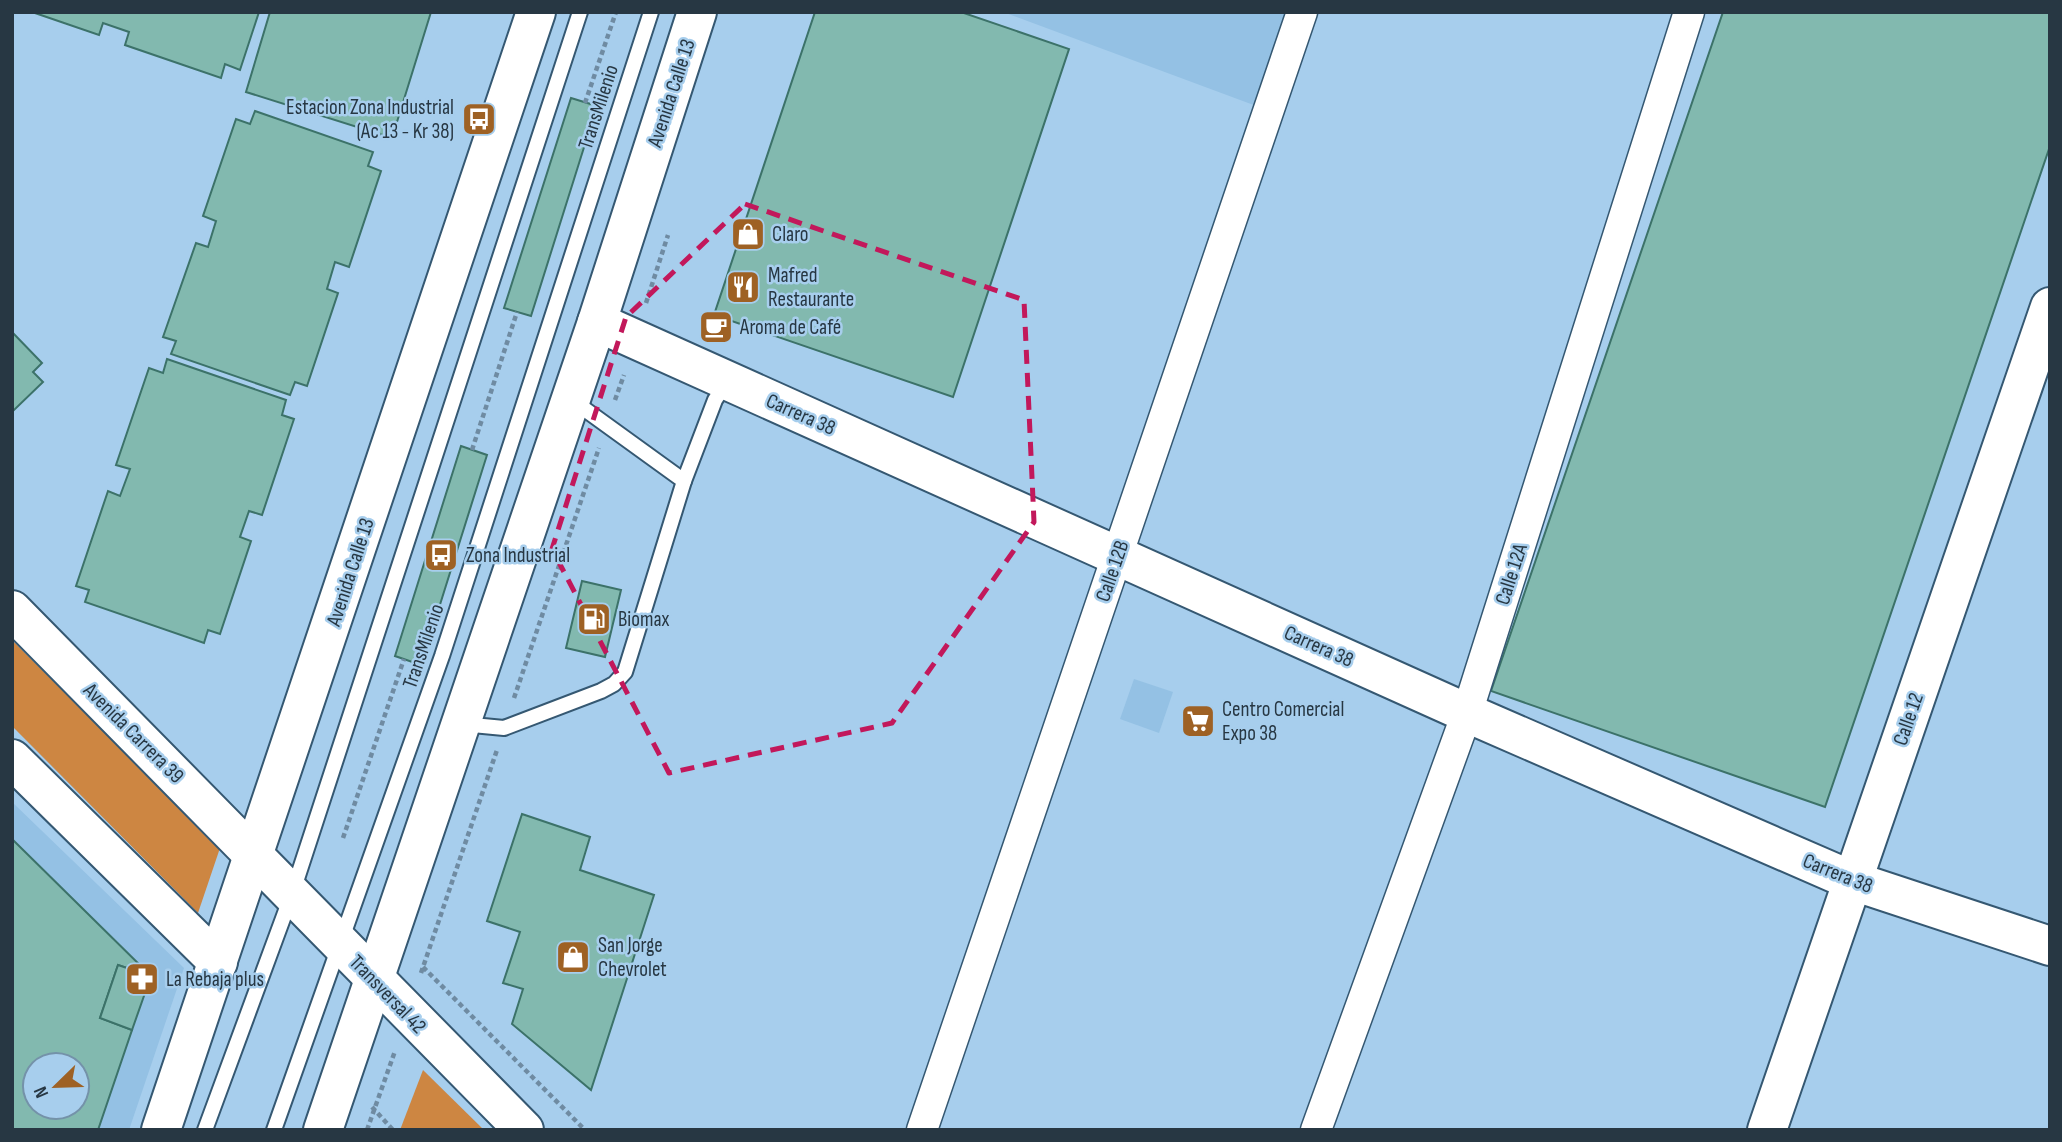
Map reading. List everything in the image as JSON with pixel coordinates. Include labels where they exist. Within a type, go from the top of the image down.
[{"type":"street","name":"Avenida Calle 13","points":[[161,1130],[536,12]]},
{"type":"street","name":"Avenida Calle 13","points":[[323,1130],[597,322],[697,12]]},
{"type":"street","name":"Calle 12B","points":[[922,1130],[1302,12]]},
{"type":"street","name":"Calle 12A","points":[[1316,1130],[1467,713],[1689,12]]},
{"type":"street","name":"Calle 12","points":[[1767,1130],[2050,307]]},
{"type":"street","name":"Carrera 38","points":[[597,322],[1467,713],[1853,881],[2050,946]]},
{"type":"street","name":"Avenida Carrera 39","points":[[12,610],[255,856]]},
{"type":"street","points":[[12,759],[218,962]]},
{"type":"street","name":"Transversal 42","points":[[255,856],[374,981],[524,1130]]},
{"type":"lane","points":[[205,1130],[292,894],[580,12]]},
{"type":"lane","name":"TransMilenio","points":[[274,1130],[442,656],[651,12]]},
{"type":"lane","points":[[461,724],[504,728],[601,691],[614,684],[625,672],[684,481],[715,400],[727,381]]},
{"type":"lane","points":[[571,399],[606,427],[684,481]]},
{"type":"path","points":[[585,103],[616,12]]},
{"type":"path","points":[[367,1130],[606,427],[671,224]]},
{"type":"path","points":[[472,450],[517,312]]},
{"type":"path","points":[[344,838],[404,659]]},
{"type":"path","points":[[390,933],[585,1130]]},
{"type":"highlighted area","points":[[745,204],[1024,300],[1034,522],[892,723],[669,773],[552,549],[626,317]]},
{"type":"shaded area","points":[[1003,12],[1291,12],[1259,107]]},
{"type":"shaded area","points":[[12,640],[220,848],[198,913],[12,726]]},
{"type":"shaded area","points":[[1134,679],[1173,692],[1159,733],[1120,719]]},
{"type":"shaded area","points":[[12,802],[184,968],[129,1130],[12,1130]]},
{"type":"shaded area","points":[[423,1070],[484,1130],[400,1130]]},
{"type":"building","points":[[32,12],[259,12],[240,70],[225,64],[221,78],[125,45],[129,32],[103,23],[99,35]]},
{"type":"building","points":[[270,12],[431,12],[392,138],[246,92]]},
{"type":"building","points":[[815,12],[961,12],[1069,49],[953,397],[714,315]]},
{"type":"building","points":[[1723,12],[2050,12],[2050,146],[1825,807],[1491,691]]},
{"type":"building","points":[[571,98],[597,106],[531,316],[504,308]]},
{"type":"building","points":[[255,111],[373,152],[368,166],[381,171],[349,267],[335,262],[327,289],[338,293],[307,386],[295,382],[290,395],[171,354],[176,341],[163,337],[196,243],[208,247],[216,221],[203,216],[236,119],[250,124]]},
{"type":"building","points":[[12,332],[42,363],[33,372],[43,382],[12,412]]},
{"type":"building","points":[[167,359],[286,400],[282,415],[294,419],[262,515],[249,511],[240,537],[251,541],[220,634],[208,630],[204,643],[85,602],[89,590],[76,586],[108,491],[120,496],[130,469],[116,465],[149,368],[163,373]]},
{"type":"building","name":"Zona Industrial","points":[[461,446],[487,455],[421,665],[395,656]]},
{"type":"building","name":"Biomax","points":[[582,581],[621,590],[605,657],[566,648]]},
{"type":"building","name":"San Jorge Chevrolet","points":[[522,814],[590,837],[580,870],[654,895],[591,1090],[512,1024],[523,989],[503,983],[520,932],[487,921]]},
{"type":"building","points":[[12,839],[151,976],[118,965],[100,1018],[132,1030],[98,1130],[12,1130]]},
{"type":"building","points":[[118,965],[151,976],[132,1030],[100,1018]]},
{"type":"place","name":"Estacion Zona Industrial (Ac 13 - Kr 38)","points":[[479,119]]},
{"type":"place","name":"Claro","points":[[748,234]]},
{"type":"place","name":"Mafred Restaurante","points":[[743,287]]},
{"type":"place","name":"Aroma de Café","points":[[716,327]]},
{"type":"place","name":"Zona Industrial","points":[[441,555]]},
{"type":"place","name":"Biomax","points":[[594,619]]},
{"type":"place","name":"Centro Comercial Expo 38","points":[[1198,721]]},
{"type":"place","name":"San Jorge Chevrolet","points":[[573,957]]},
{"type":"place","name":"La Rebaja plus","points":[[142,979]]}]
